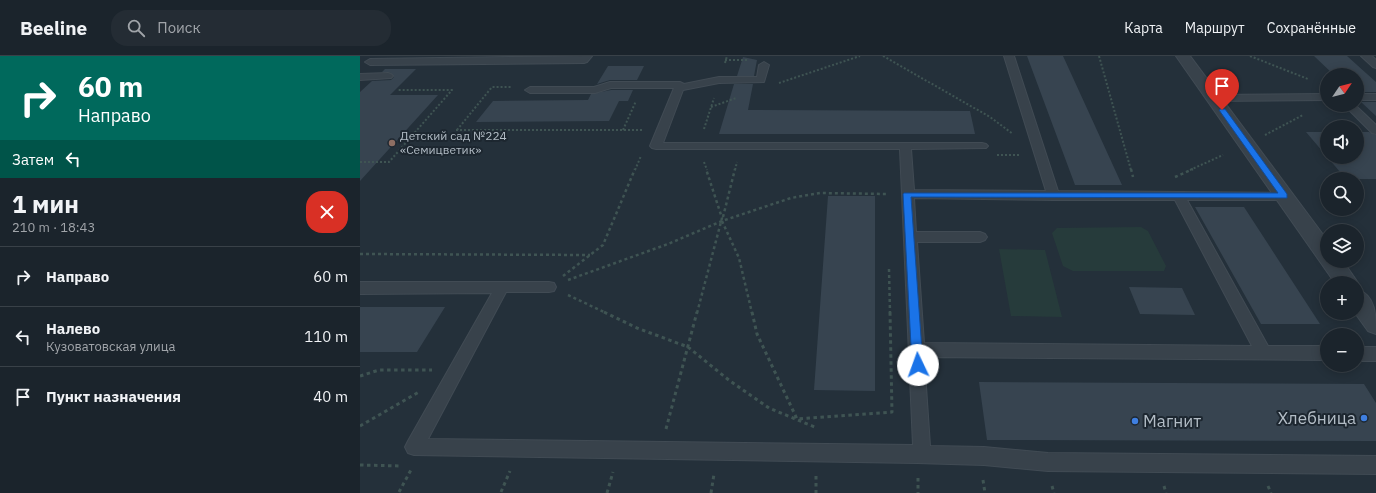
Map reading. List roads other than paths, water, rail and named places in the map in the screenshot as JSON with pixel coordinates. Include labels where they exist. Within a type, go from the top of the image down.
[{"type":"street","points":[[1183,56],[1320,246]]},
{"type":"street","points":[[1364,308],[1376,324]]},
{"type":"lane","points":[[360,56],[369,58],[584,60],[587,56]]},
{"type":"lane","points":[[1008,56],[1054,196]]},
{"type":"lane","points":[[1366,56],[1376,65]]},
{"type":"lane","points":[[360,71],[369,58]]},
{"type":"lane","points":[[679,88],[719,80],[761,80],[764,65]]},
{"type":"lane","points":[[360,77],[388,76]]},
{"type":"lane","points":[[530,90],[595,90],[610,85],[680,85],[679,88]]},
{"type":"lane","points":[[679,88],[656,146],[981,146]]},
{"type":"lane","points":[[1213,98],[1320,97]]},
{"type":"lane","points":[[1364,97],[1376,97]]},
{"type":"lane","points":[[1356,112],[1376,131]]},
{"type":"lane","points":[[905,146],[922,455]]},
{"type":"lane","points":[[907,194],[1054,196],[1284,196]]},
{"type":"lane","points":[[1179,196],[1264,353]]},
{"type":"lane","points":[[910,237],[980,237]]},
{"type":"lane","points":[[502,287],[414,447],[984,456],[1048,462],[1376,465]]},
{"type":"lane","points":[[360,288],[549,287]]},
{"type":"lane","points":[[917,350],[1320,353]]},
{"type":"lane","points":[[1364,354],[1376,354]]},
{"type":"place","name":"Детский сад №224 «Семицветик»","points":[[392,143]]},
{"type":"place","name":"Хлебница","points":[[1364,418]]},
{"type":"place","name":"Магнит","points":[[1135,421]]}]
